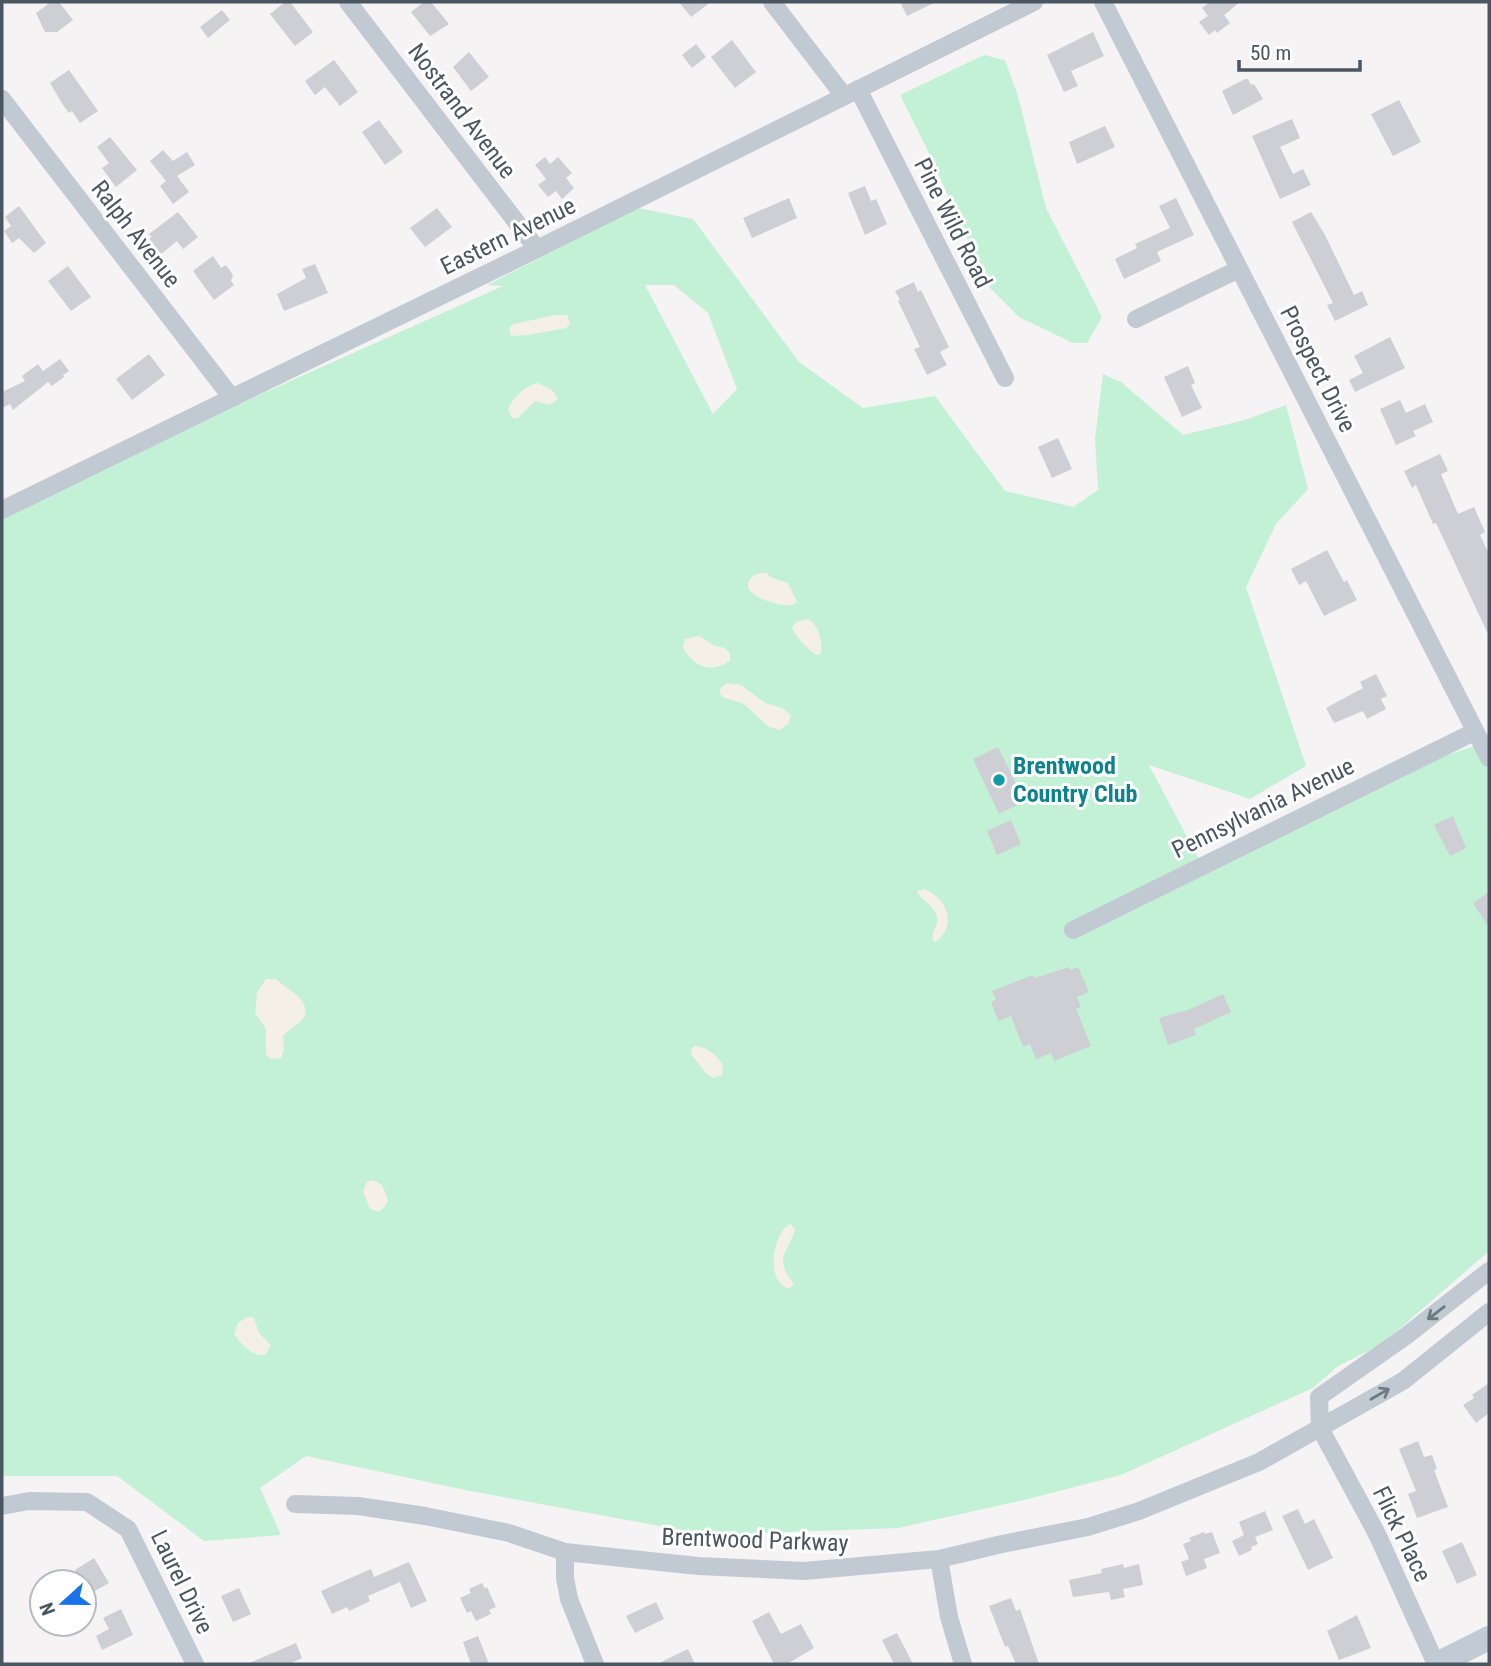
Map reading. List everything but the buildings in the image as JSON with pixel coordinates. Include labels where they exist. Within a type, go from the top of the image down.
[{"type":"street","name":"Nostrand Avenue","points":[[348,2],[537,249]]},
{"type":"street","name":"Pine Wild Road","points":[[772,2],[851,93],[1005,378]]},
{"type":"street","name":"Eastern Avenue","points":[[2,510],[537,249],[1034,2]]},
{"type":"street","name":"Prospect Drive","points":[[1103,2],[1489,758]]},
{"type":"street","name":"Ralph Avenue","points":[[2,99],[232,398]]},
{"type":"street","points":[[1136,319],[1239,269]]},
{"type":"street","name":"Pennsylvania Avenue","points":[[1073,930],[1474,732]]},
{"type":"street","points":[[1321,1428],[1319,1397],[1406,1336],[1489,1271]]},
{"type":"street","name":"Brentwood Parkway","points":[[295,1504],[358,1506],[425,1516],[509,1533],[565,1552],[698,1566],[804,1571],[939,1559],[1088,1527],[1139,1510],[1259,1462],[1403,1381],[1489,1312]]},
{"type":"street","name":"Flick Place","points":[[1321,1428],[1377,1534],[1436,1664]]},
{"type":"street","name":"Laurel Drive","points":[[2,1506],[29,1501],[87,1502],[128,1529],[195,1664]]},
{"type":"street","points":[[565,1552],[565,1578],[569,1599],[595,1664]]},
{"type":"street","points":[[939,1559],[949,1618],[963,1664]]},
{"type":"street","points":[[1436,1664],[1489,1638]]},
{"type":"green space","points":[[984,55],[1005,60],[1018,96],[1046,208],[1102,317],[1087,343],[1073,343],[1019,317],[989,287],[900,95]]},
{"type":"green space","name":"Brentwood Country Club","points":[[638,208],[693,219],[799,362],[863,408],[935,396],[1005,491],[1073,507],[1098,490],[1095,439],[1103,374],[1121,382],[1183,435],[1245,420],[1286,405],[1308,489],[1276,524],[1246,587],[1306,766],[1250,799],[1149,765],[1202,865],[1391,773],[1481,744],[1489,763],[1489,1251],[1382,1344],[1338,1366],[1313,1388],[1121,1475],[898,1528],[708,1535],[465,1490],[306,1456],[260,1488],[281,1535],[204,1541],[117,1476],[2,1476],[2,510],[503,286],[487,285]],"holes":[[[645,285],[674,285],[708,313],[737,389],[713,414]]]},
{"type":"sand","points":[[567,315],[570,324],[566,328],[511,336],[509,328],[514,324]]},
{"type":"sand","points":[[538,383],[553,391],[558,399],[550,405],[535,401],[518,418],[512,418],[508,410],[513,401],[524,389]]},
{"type":"sand","points":[[767,573],[770,577],[788,583],[797,602],[792,605],[774,603],[751,592],[748,584],[751,578],[756,574]]},
{"type":"sand","points":[[808,619],[815,625],[820,639],[821,653],[817,655],[803,643],[792,628],[796,622]]},
{"type":"sand","points":[[699,636],[715,646],[725,648],[730,653],[730,661],[710,668],[693,660],[683,648],[685,639]]},
{"type":"sand","points":[[727,683],[741,685],[765,703],[782,708],[791,715],[788,724],[780,730],[769,727],[744,704],[722,697],[719,690]]},
{"type":"sand","points":[[924,889],[939,899],[947,913],[946,929],[934,943],[937,918],[932,907],[917,891]]},
{"type":"sand","points":[[266,979],[276,979],[291,990],[304,1005],[302,1020],[283,1036],[284,1050],[281,1058],[270,1059],[266,1054],[266,1029],[255,1013],[257,993]]},
{"type":"sand","points":[[695,1046],[708,1050],[718,1058],[723,1065],[722,1075],[713,1078],[706,1073],[691,1054]]},
{"type":"sand","points":[[373,1180],[382,1185],[388,1200],[385,1207],[378,1212],[370,1209],[363,1191],[367,1182]]},
{"type":"sand","points":[[790,1224],[795,1229],[783,1261],[787,1275],[794,1284],[788,1289],[777,1278],[774,1263],[778,1240]]},
{"type":"sand","points":[[247,1317],[254,1318],[259,1333],[271,1345],[265,1355],[251,1352],[234,1334],[238,1323]]},
{"type":"place","name":"Brentwood Country Club","points":[[999,780]]}]
